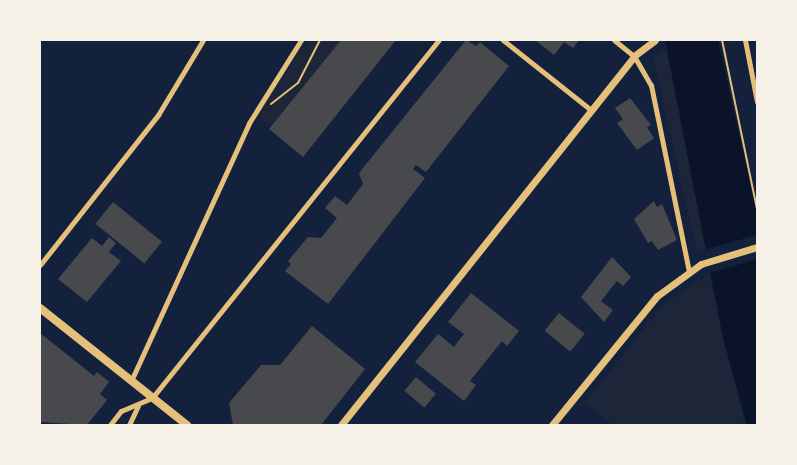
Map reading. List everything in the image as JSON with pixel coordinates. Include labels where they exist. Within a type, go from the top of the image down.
[{"type":"main road","points":[[40,308],[186,425]]},
{"type":"street","points":[[40,265],[158,115],[203,40]]},
{"type":"street","points":[[130,380],[260,106],[301,40]]},
{"type":"street","points":[[110,425],[121,411],[138,406],[152,398],[439,40]]},
{"type":"street","points":[[503,40],[591,110]]},
{"type":"street","points":[[614,40],[634,56],[651,85],[689,271]]},
{"type":"street","points":[[745,40],[757,102]]},
{"type":"street","points":[[341,425],[634,56],[653,41]]},
{"type":"street","points":[[552,425],[639,316],[689,271],[701,264],[757,247]]},
{"type":"street","points":[[129,425],[138,406]]},
{"type":"path","points":[[260,106],[268,106],[289,92],[308,66],[320,40]]},
{"type":"path","points":[[722,40],[757,209]]},
{"type":"shaded area","points":[[308,40],[343,40],[273,128],[257,115]]},
{"type":"shaded area","points":[[665,40],[718,40],[757,215],[757,425],[747,425],[723,338]]},
{"type":"shaded area","points":[[667,49],[706,249],[701,251],[696,248],[653,57]]},
{"type":"shaded area","points":[[709,274],[745,425],[613,425],[585,403],[662,306]]},
{"type":"pier","points":[[757,235],[757,259],[708,274],[704,250]]},
{"type":"building","points":[[341,40],[396,40],[303,157],[269,129]]},
{"type":"building","points":[[466,40],[476,46],[480,42],[509,66],[426,172],[416,165],[413,169],[425,178],[328,304],[285,271],[291,264],[288,261],[308,237],[321,238],[337,218],[325,208],[335,196],[347,205],[363,184],[359,173]]},
{"type":"building","points":[[535,40],[579,40],[573,48],[564,42],[554,55]]},
{"type":"building","points":[[630,98],[651,125],[647,127],[654,138],[637,150],[617,123],[623,119],[615,108]]},
{"type":"building","points":[[654,201],[657,207],[662,204],[677,240],[658,250],[652,241],[648,243],[634,219]]},
{"type":"building","points":[[113,202],[162,242],[144,263],[95,224]]},
{"type":"building","points":[[109,237],[116,243],[109,252],[121,261],[87,302],[58,279],[92,238],[102,246]]},
{"type":"building","points":[[612,257],[631,277],[623,286],[617,281],[601,301],[613,310],[604,322],[581,297]]},
{"type":"building","points":[[471,293],[519,331],[507,346],[502,341],[470,381],[476,385],[464,401],[415,362],[438,334],[454,347],[464,334],[448,322]]},
{"type":"building","points":[[559,313],[585,334],[570,352],[545,331]]},
{"type":"building","points":[[312,326],[365,369],[321,425],[233,425],[229,403],[261,365],[280,365]]},
{"type":"building","points":[[40,333],[94,376],[97,372],[109,382],[100,394],[107,400],[87,425],[40,422]]},
{"type":"building","points":[[416,377],[436,394],[424,408],[404,391]]}]
